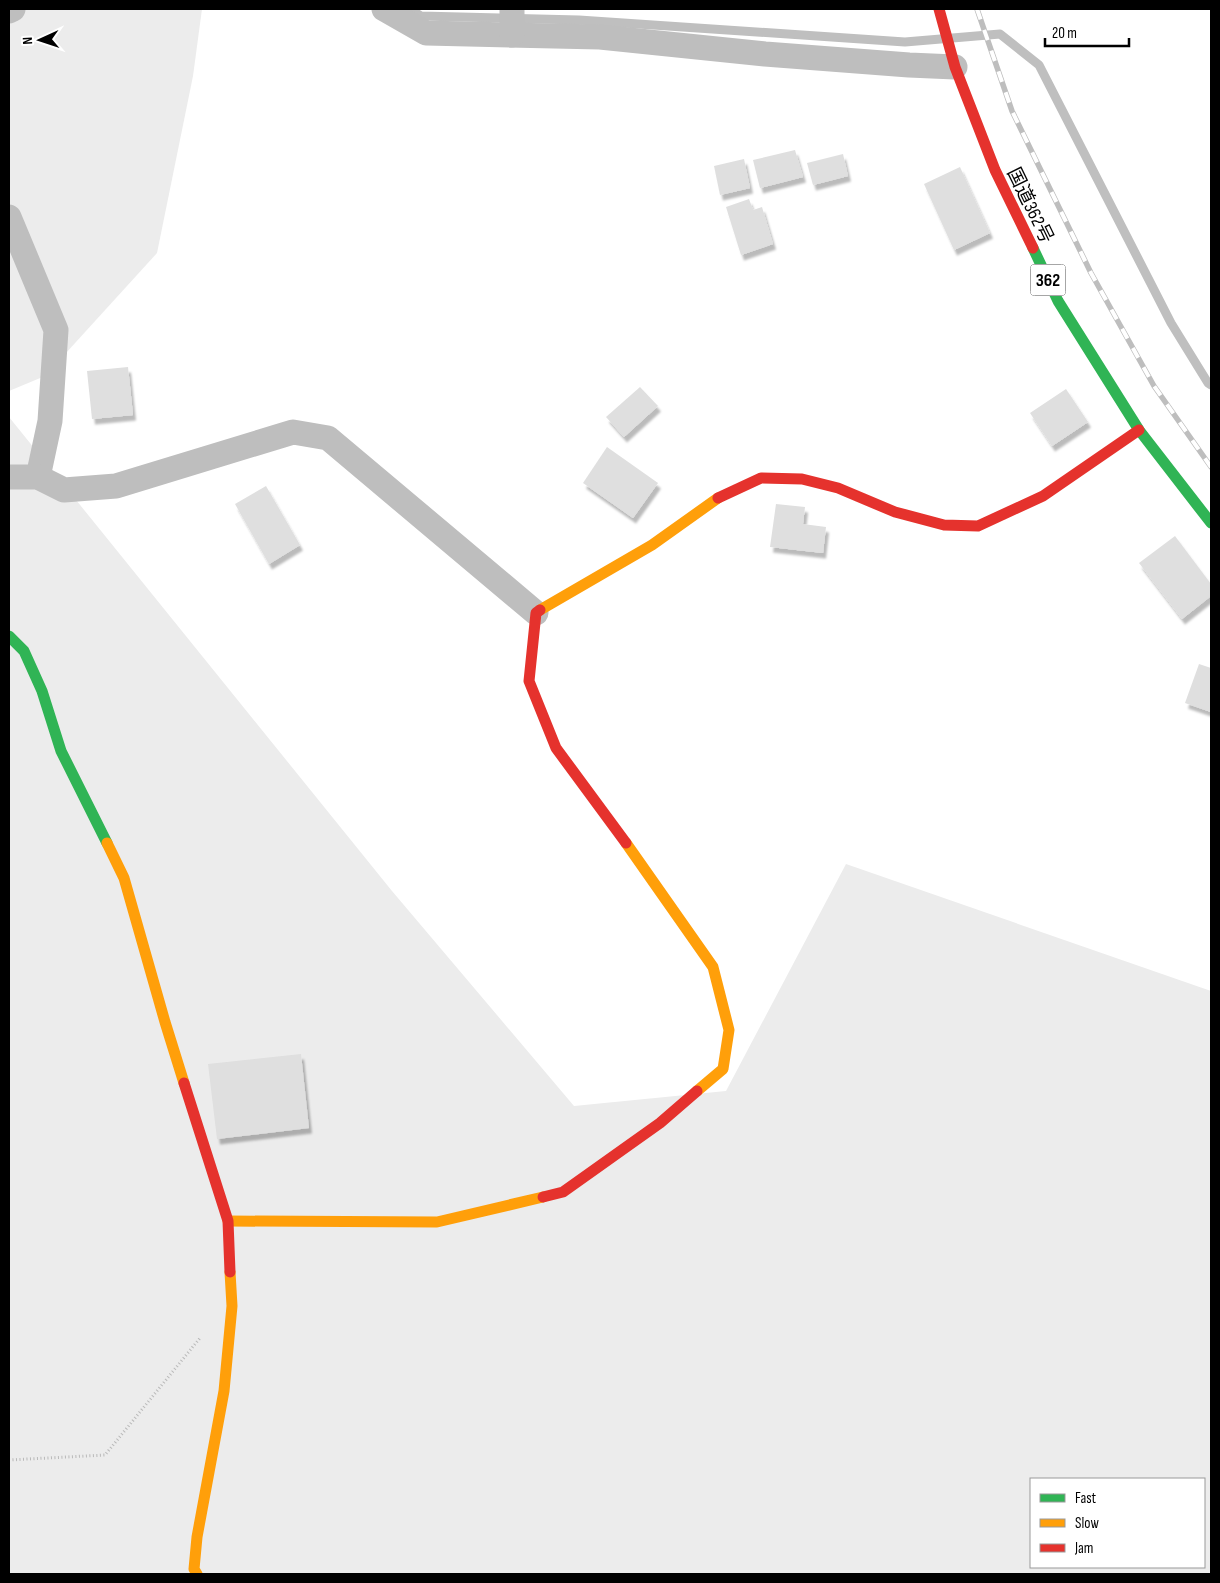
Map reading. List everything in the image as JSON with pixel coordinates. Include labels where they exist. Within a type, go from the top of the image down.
[{"type":"main road","name":"国道362号","points":[[938,9],[955,67],[995,170],[1058,301],[1140,430],[1211,523]]},
{"type":"main road","points":[[228,1221],[437,1222],[563,1192],[660,1123],[723,1069],[729,1030],[713,967],[604,811],[556,748],[529,680],[536,613],[652,545],[717,498],[761,478],[802,479],[838,488],[895,512],[928,521],[944,525],[978,526],[1043,496],[1140,430]]},
{"type":"main road","points":[[9,636],[24,651],[42,691],[61,751],[124,878],[165,1022],[228,1221],[232,1306],[224,1391],[197,1537],[194,1569],[197,1574]]},
{"type":"street","points":[[9,11],[13,9]]},
{"type":"street","points":[[384,9],[426,33],[600,37],[765,54],[955,67]]},
{"type":"street","points":[[512,9],[512,35]]},
{"type":"street","points":[[9,217],[56,330],[50,421],[38,477]]},
{"type":"street","points":[[9,477],[38,477],[64,490],[116,486],[293,432],[328,438],[536,613]]},
{"type":"path","points":[[9,1460],[106,1455],[205,1331],[232,1306]]},
{"type":"shaded area","points":[[9,9],[202,9],[193,76],[157,253],[45,376],[9,391]]},
{"type":"shaded area","points":[[9,417],[392,891],[574,1106],[726,1091],[846,864],[1211,991],[1211,1574],[9,1574]]},
{"type":"building","points":[[795,150],[803,177],[760,188],[753,160]]},
{"type":"building","points":[[843,154],[848,176],[813,185],[807,163]]},
{"type":"building","points":[[744,159],[750,188],[720,195],[714,166]]},
{"type":"building","points":[[960,167],[990,233],[954,250],[924,184]]},
{"type":"building","points":[[749,199],[753,210],[762,207],[773,244],[741,255],[726,207]]},
{"type":"building","points":[[128,367],[133,415],[92,419],[87,371]]},
{"type":"building","points":[[640,387],[658,406],[624,437],[606,417]]},
{"type":"building","points":[[1066,389],[1088,422],[1052,446],[1030,413]]},
{"type":"building","points":[[607,447],[658,483],[633,518],[583,483]]},
{"type":"building","points":[[266,486],[300,545],[269,564],[235,504]]},
{"type":"building","points":[[776,504],[805,507],[803,524],[826,527],[823,553],[770,547]]},
{"type":"building","points":[[1175,536],[1211,584],[1211,596],[1182,619],[1139,563]]},
{"type":"building","points":[[1199,664],[1211,668],[1211,712],[1185,703]]},
{"type":"building","points":[[301,1054],[309,1128],[217,1139],[208,1064]]},
{"type":"waterway","points":[[413,11],[421,16],[579,20],[905,42],[1000,34],[1039,65],[1171,323],[1211,385]]},
{"type":"railway","points":[[977,9],[1012,111],[1091,273],[1154,386],[1211,467]]},
{"type":"traffic: fast","points":[[1033,248],[1058,301],[1139,430],[1211,523]]},
{"type":"traffic: fast","points":[[9,636],[24,651],[42,691],[61,751],[107,843]]},
{"type":"traffic: slow","points":[[540,610],[652,545],[718,498]]},
{"type":"traffic: slow","points":[[107,843],[124,878],[184,1083]]},
{"type":"traffic: slow","points":[[626,843],[713,967],[729,1030],[723,1069],[697,1091]]},
{"type":"traffic: slow","points":[[228,1221],[437,1222],[543,1197]]},
{"type":"traffic: slow","points":[[197,1574],[194,1569],[197,1537],[224,1391],[232,1306],[230,1272]]},
{"type":"traffic: jam","points":[[939,9],[955,67],[995,170],[1033,248]]},
{"type":"traffic: jam","points":[[718,498],[761,478],[802,479],[838,488],[895,512],[944,525],[978,526],[1043,496],[1139,430]]},
{"type":"traffic: jam","points":[[540,610],[536,613],[529,681],[556,748],[626,843]]},
{"type":"traffic: jam","points":[[184,1083],[228,1221],[230,1272]]},
{"type":"traffic: jam","points":[[543,1197],[563,1192],[660,1123],[697,1091]]}]
